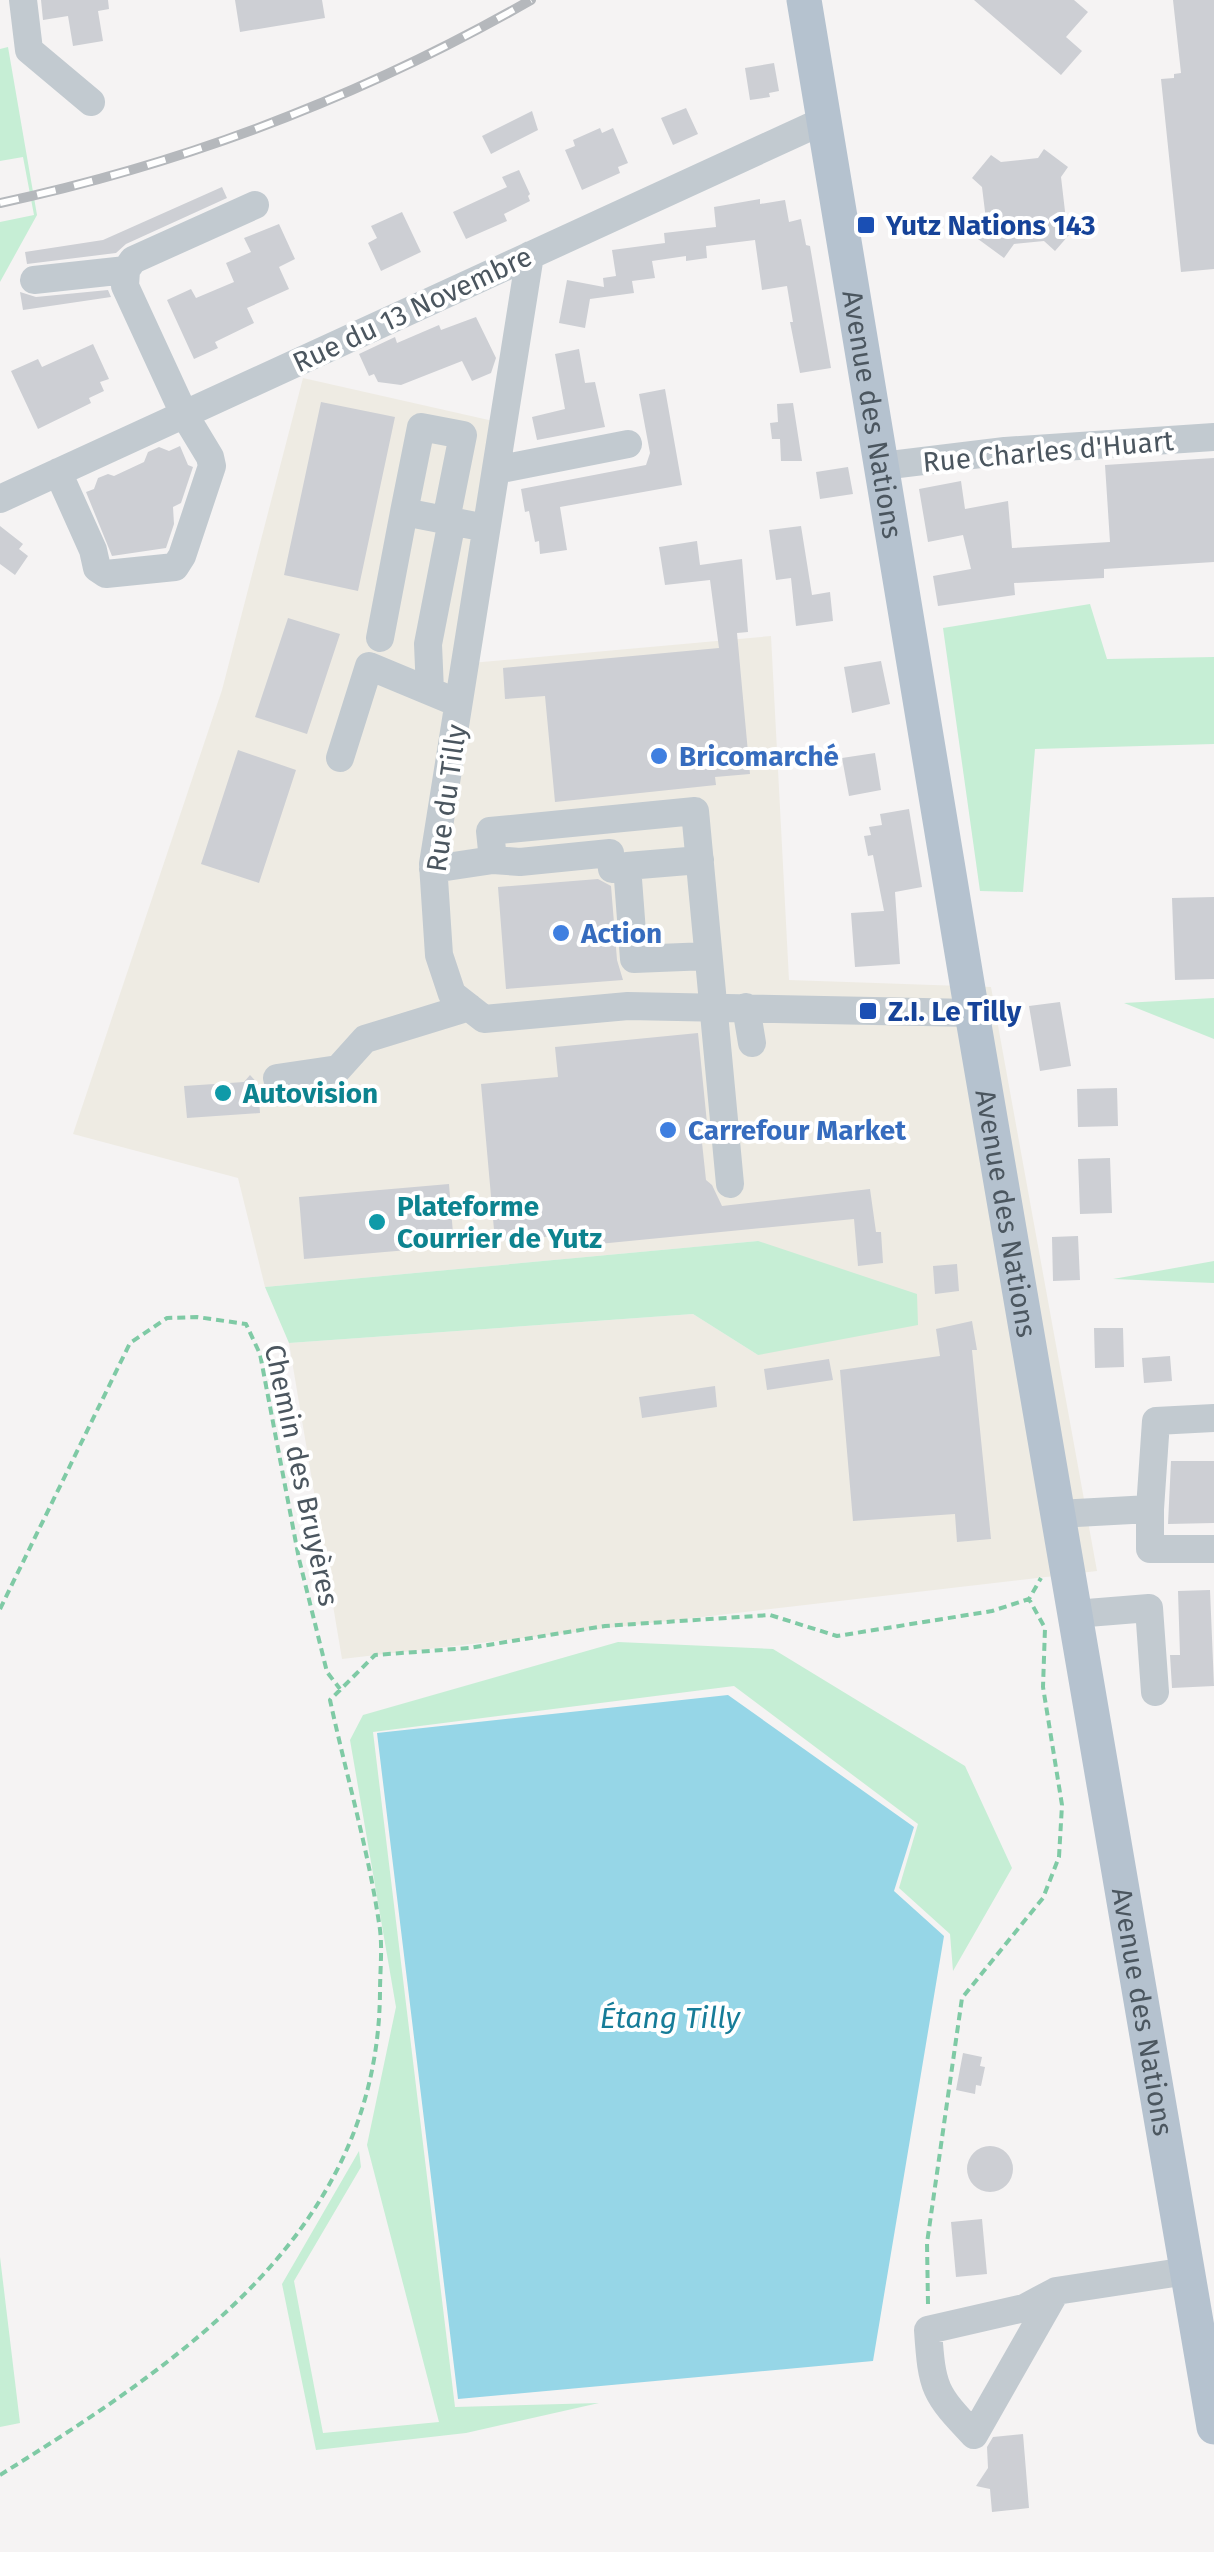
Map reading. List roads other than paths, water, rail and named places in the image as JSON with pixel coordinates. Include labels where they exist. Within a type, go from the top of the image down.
[{"type":"main road","name":"Avenue des Nations","points":[[804,0],[972,1013],[1214,2427]]},
{"type":"street","points":[[23,0],[28,50],[91,102]]},
{"type":"street","name":"Rue du 13 Novembre","points":[[0,499],[824,120]]},
{"type":"street","points":[[58,472],[93,550],[97,568],[106,574],[174,566],[182,556],[212,466],[125,286],[126,270],[134,260],[255,205]]},
{"type":"street","name":"Rue du Tilly","points":[[469,1007],[452,994],[439,955],[433,868],[530,255]]},
{"type":"street","points":[[34,280],[126,270]]},
{"type":"street","points":[[380,638],[421,427],[463,435],[428,644],[430,691]]},
{"type":"street","name":"Rue Charles d'Huart","points":[[882,466],[1004,451],[1214,437]]},
{"type":"street","points":[[496,470],[628,444]]},
{"type":"street","points":[[404,512],[486,528]]},
{"type":"street","points":[[340,758],[369,666],[458,703]]},
{"type":"street","points":[[493,860],[490,831],[695,811],[730,1184]]},
{"type":"street","points":[[433,868],[610,853],[612,869],[700,860]]},
{"type":"street","points":[[628,866],[634,959],[708,956]]},
{"type":"street","points":[[277,1078],[338,1069],[364,1039],[469,1007],[484,1019],[628,1006],[972,1013]]},
{"type":"street","points":[[746,1007],[752,1043]]},
{"type":"street","points":[[1214,1418],[1156,1421],[1150,1509],[1150,1549],[1214,1550]]},
{"type":"street","points":[[1058,1514],[1150,1509]]},
{"type":"street","points":[[1075,1614],[1149,1608],[1155,1692]]},
{"type":"street","points":[[1056,2292],[974,2434],[938,2397],[928,2330],[1024,2308],[1056,2292],[1187,2271]]},
{"type":"water","name":"Étang Tilly","points":[[728,1695],[914,1827],[894,1891],[944,1936],[873,2361],[458,2399],[377,1733]]},
{"type":"railway","points":[[0,203],[139,168],[273,122],[404,66],[531,0]]},
{"type":"place","name":"Yutz Nations 143","points":[[866,225]]},
{"type":"place","name":"Bricomarché","points":[[659,756]]},
{"type":"place","name":"Action","points":[[561,933]]},
{"type":"place","name":"Z.I. Le Tilly","points":[[868,1011]]},
{"type":"place","name":"Autovision","points":[[223,1093]]},
{"type":"place","name":"Carrefour Market","points":[[668,1130]]},
{"type":"place","name":"Plateforme Courrier de Yutz","points":[[377,1222]]}]
